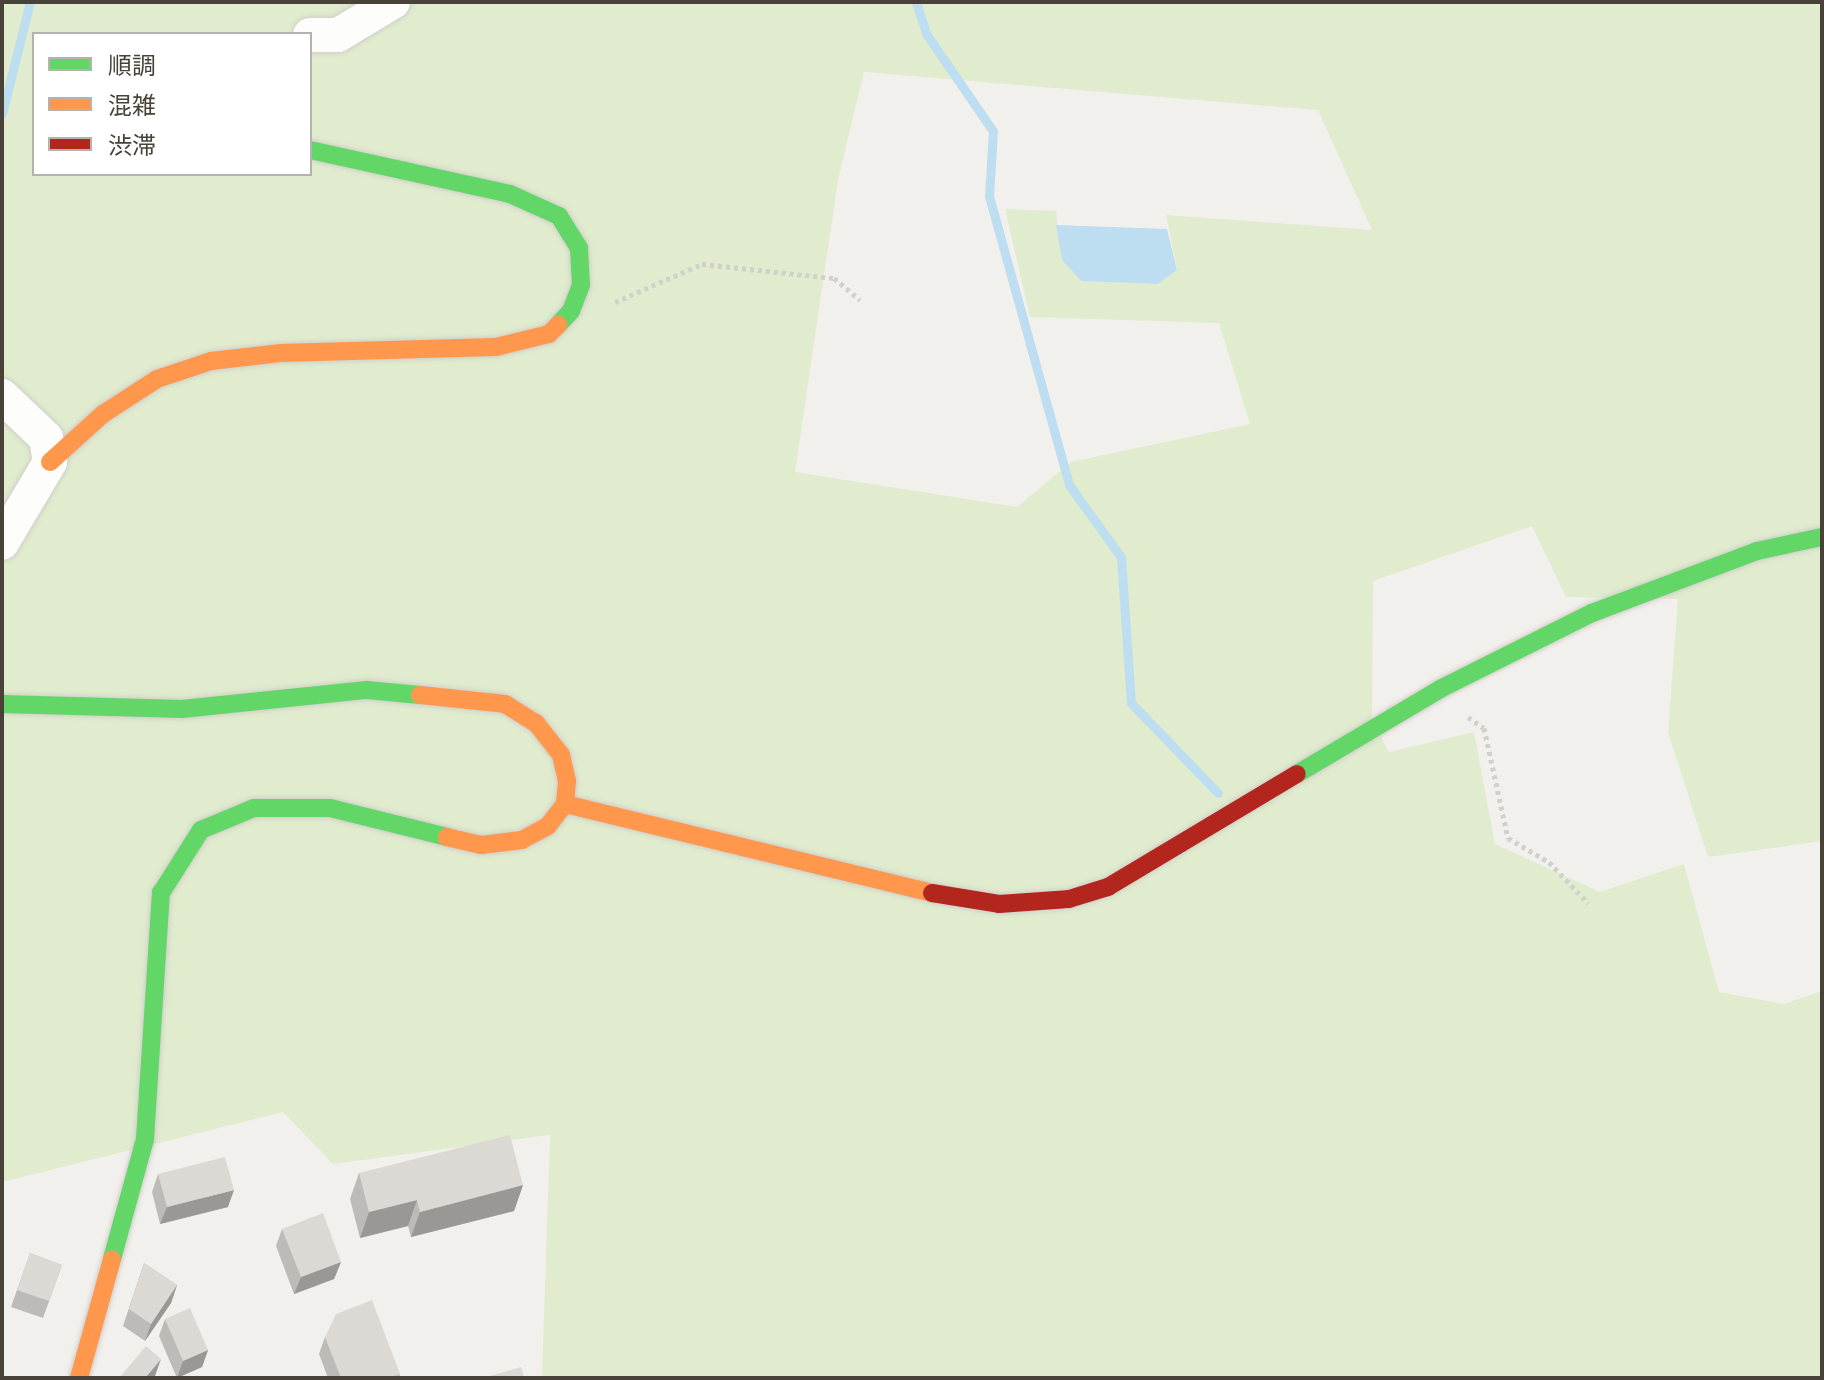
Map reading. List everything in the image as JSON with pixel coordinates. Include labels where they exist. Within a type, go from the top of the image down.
[{"type":"street","points":[[312,35],[338,35],[393,2]]},
{"type":"street","points":[[2,543],[50,462],[103,414],[157,379],[211,361],[280,353],[496,347],[549,334],[571,311],[581,285],[579,248],[559,216],[510,194],[312,150]]},
{"type":"street","points":[[2,396],[46,438],[50,462]]},
{"type":"street","points":[[565,804],[886,886],[999,904],[1069,899],[1108,887],[1440,689],[1592,613],[1757,551],[1822,537]]},
{"type":"street","points":[[2,704],[14,708],[182,709],[367,690],[505,704],[536,723],[561,755],[565,804],[548,826],[522,840],[481,845],[330,808],[254,808],[201,830],[161,893],[145,1139],[79,1378]]},
{"type":"path","points":[[571,311],[623,300],[702,264],[834,278],[860,300]]},
{"type":"path","points":[[1453,720],[1465,715],[1484,728],[1508,838],[1549,862],[1588,903]]},
{"type":"green space","points":[[2,2],[1822,2],[1822,841],[1708,857],[1668,732],[1678,599],[1566,597],[1532,526],[1373,581],[1372,720],[1389,752],[1474,732],[1495,844],[1600,892],[1684,864],[1719,992],[1784,1004],[1822,991],[1822,1378],[542,1378],[550,1135],[333,1164],[283,1112],[2,1182]],"holes":[[[864,72],[1318,110],[1372,230],[1166,215],[1177,270],[1158,284],[1081,281],[1062,260],[1056,211],[1005,209],[1030,317],[1219,323],[1250,424],[1071,462],[1017,507],[795,472],[838,180]]]},
{"type":"water","points":[[1056,225],[1167,229],[1177,270],[1158,284],[1081,281],[1062,260]]},
{"type":"building","points":[[510,1135],[523,1185],[420,1212],[417,1200],[369,1212],[359,1173]]},
{"type":"building","points":[[225,1157],[234,1190],[167,1207],[158,1174]]},
{"type":"building","points":[[323,1213],[341,1262],[301,1277],[282,1229]]},
{"type":"building","points":[[30,1253],[62,1265],[49,1301],[17,1290]]},
{"type":"building","points":[[144,1263],[177,1285],[151,1324],[129,1309]]},
{"type":"building","points":[[372,1300],[400,1374],[389,1378],[341,1378],[325,1337],[336,1314]]},
{"type":"building","points":[[190,1308],[208,1350],[183,1361],[165,1319]]},
{"type":"building","points":[[146,1346],[161,1359],[146,1376],[149,1378],[119,1378]]},
{"type":"building","points":[[521,1367],[524,1378],[483,1378]]},
{"type":"waterway","points":[[2,114],[30,2]]},
{"type":"waterway","points":[[916,2],[927,35],[993,131],[989,196],[1069,485],[1121,557],[1131,703],[1218,793]]},
{"type":"traffic: fast","points":[[312,150],[510,194],[559,216],[579,248],[581,285],[571,311],[558,325]]},
{"type":"traffic: fast","points":[[1297,774],[1440,689],[1592,613],[1757,551],[1822,537]]},
{"type":"traffic: fast","points":[[2,704],[182,709],[367,690],[420,695]]},
{"type":"traffic: fast","points":[[112,1259],[145,1139],[161,893],[201,830],[254,808],[330,808],[447,837]]},
{"type":"traffic: slow","points":[[50,462],[103,414],[157,379],[211,361],[280,353],[496,347],[549,334],[558,325]]},
{"type":"traffic: slow","points":[[420,695],[505,704],[536,723],[561,755],[567,781],[565,804],[548,826],[522,840],[481,845],[447,837]]},
{"type":"traffic: slow","points":[[565,804],[932,893]]},
{"type":"traffic: slow","points":[[79,1378],[112,1259]]},
{"type":"traffic: jam","points":[[932,893],[999,904],[1069,899],[1108,887],[1297,774]]}]
